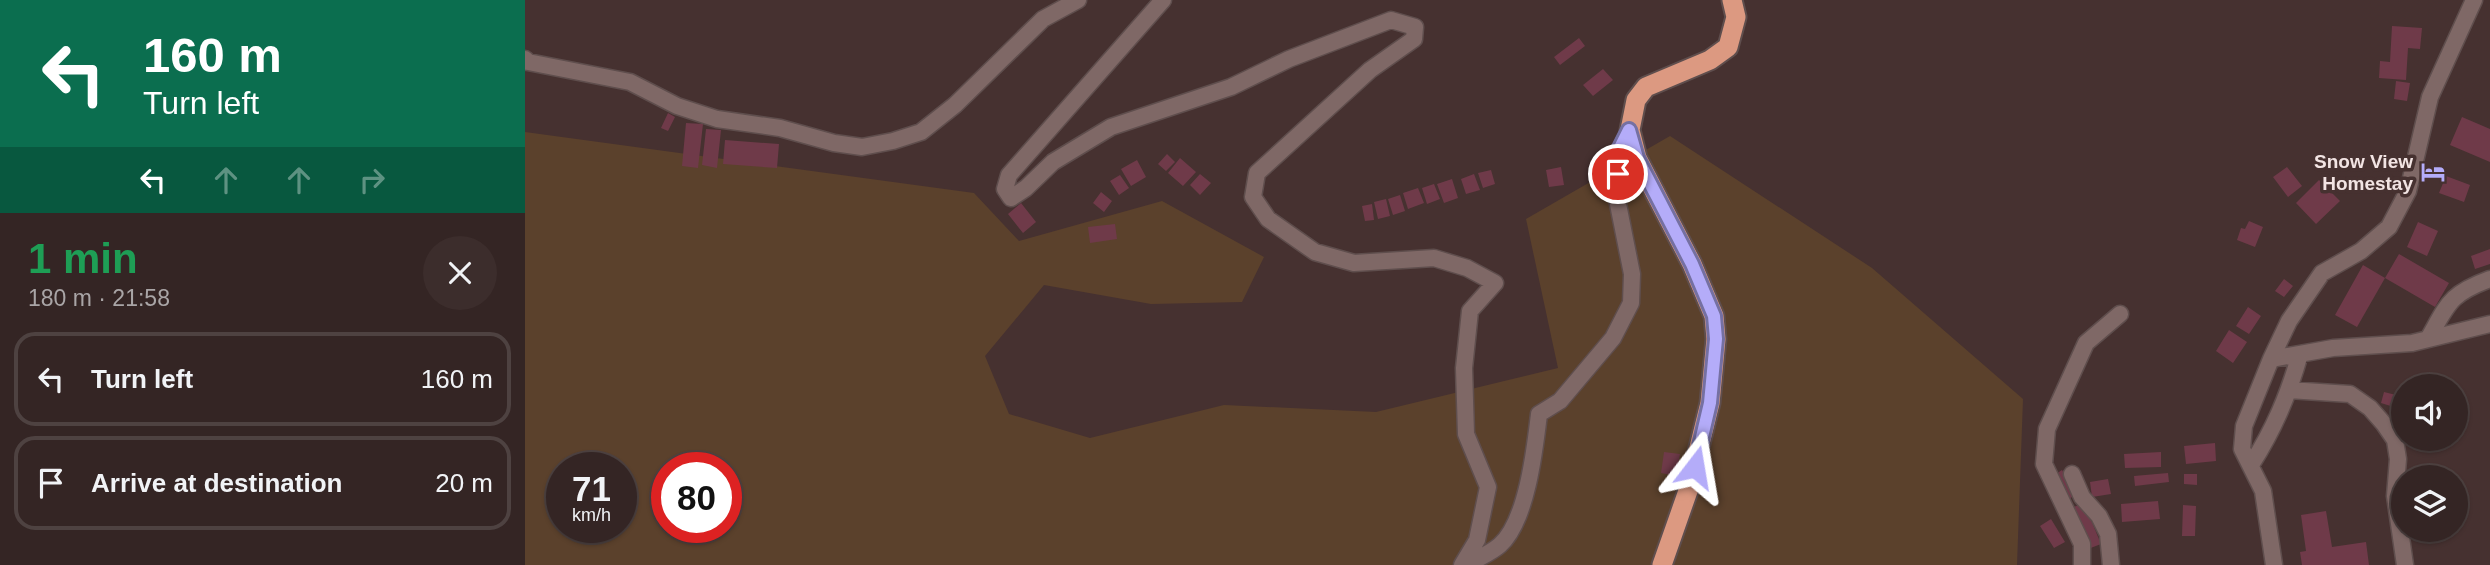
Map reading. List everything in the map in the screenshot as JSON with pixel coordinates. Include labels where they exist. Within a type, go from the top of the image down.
[{"type":"highway","points":[[1663,565],[1689,488],[1710,403],[1716,339],[1714,316],[1687,254],[1637,158],[1629,130],[1636,100],[1646,88],[1710,60],[1728,47],[1736,17],[1732,0]]},
{"type":"street","points":[[525,58],[528,62],[629,82],[677,106],[717,119],[780,128],[834,143],[862,147],[921,132],[1043,19],[1078,0]]},
{"type":"street","points":[[1163,0],[1009,175],[1005,189],[1011,198],[1026,188],[1053,162],[1111,127],[1231,87],[1289,59],[1391,20],[1415,27],[1414,39],[1370,70],[1258,173],[1253,197],[1268,219],[1315,252],[1354,263],[1434,258],[1467,268],[1495,283],[1470,311],[1464,368],[1466,435],[1488,487],[1477,540],[1464,565]]},
{"type":"street","points":[[2274,565],[2263,491],[2242,449],[2245,426],[2277,342],[2322,273],[2361,251],[2389,227],[2408,191],[2430,97],[2474,0]]},
{"type":"street","points":[[1464,565],[1500,545],[1512,526],[1526,489],[1535,450],[1539,414],[1560,401],[1613,338],[1631,303],[1632,274],[1616,194],[1616,156],[1629,130]]},
{"type":"street","points":[[2428,339],[2446,305],[2468,287],[2490,279]]},
{"type":"street","points":[[2082,565],[2082,544],[2044,464],[2047,429],[2085,344],[2120,314]]},
{"type":"street","points":[[2271,359],[2333,348],[2412,344],[2490,324]]},
{"type":"street","points":[[2251,465],[2271,433],[2300,354]]},
{"type":"street","points":[[2289,390],[2350,394],[2370,408],[2395,440],[2398,458],[2395,496],[2406,565]]},
{"type":"street","points":[[2072,474],[2082,497],[2099,516],[2108,534],[2111,565]]},
{"type":"shaded area","points":[[525,132],[974,193],[1019,241],[1162,201],[1264,257],[1242,302],[1151,304],[1044,285],[985,356],[1009,414],[1090,438],[1224,405],[1376,412],[1558,368],[1526,219],[1670,136],[1872,268],[2023,399],[2017,565],[525,565]]},
{"type":"building","points":[[2392,26],[2422,28],[2420,49],[2408,48],[2406,80],[2379,78],[2380,61],[2390,62]]},
{"type":"building","points":[[1579,38],[1585,46],[1560,65],[1554,57]]},
{"type":"building","points":[[1603,69],[1613,80],[1593,96],[1583,85]]},
{"type":"building","points":[[2396,81],[2410,83],[2407,101],[2394,99]]},
{"type":"building","points":[[668,113],[675,117],[668,131],[661,128]]},
{"type":"building","points":[[2462,117],[2490,129],[2490,162],[2450,145]]},
{"type":"building","points":[[686,123],[703,124],[698,168],[682,166]]},
{"type":"building","points":[[706,129],[721,130],[717,168],[702,165]]},
{"type":"building","points":[[725,140],[779,144],[777,168],[723,164]]},
{"type":"building","points":[[1167,154],[1175,162],[1166,171],[1158,164]]},
{"type":"building","points":[[1180,158],[1196,172],[1183,186],[1168,173]]},
{"type":"building","points":[[1137,160],[1146,177],[1131,186],[1121,169]]},
{"type":"building","points":[[1561,167],[1564,185],[1549,187],[1546,170]]},
{"type":"building","points":[[2287,167],[2302,186],[2288,197],[2273,177]]},
{"type":"building","points":[[1491,170],[1495,184],[1483,188],[1478,173]]},
{"type":"building","points":[[1200,174],[1211,183],[1200,195],[1190,185]]},
{"type":"building","points":[[1474,174],[1480,190],[1466,194],[1461,179]]},
{"type":"building","points":[[1120,175],[1129,188],[1119,195],[1110,181]]},
{"type":"building","points":[[2446,176],[2470,185],[2464,202],[2439,193]]},
{"type":"building","points":[[1452,179],[1458,198],[1444,203],[1437,184]]},
{"type":"building","points":[[2319,180],[2340,201],[2316,224],[2296,203]]},
{"type":"building","points":[[1434,184],[1440,199],[1427,204],[1422,188]]},
{"type":"building","points":[[1418,188],[1424,203],[1408,209],[1403,193]]},
{"type":"building","points":[[1101,192],[1112,201],[1104,212],[1093,203]]},
{"type":"building","points":[[1400,195],[1405,211],[1393,215],[1388,199]]},
{"type":"building","points":[[1386,199],[1390,216],[1378,219],[1374,202]]},
{"type":"building","points":[[1021,203],[1036,222],[1023,233],[1008,214]]},
{"type":"building","points":[[1372,204],[1374,220],[1365,221],[1362,206]]},
{"type":"building","points":[[2249,221],[2263,227],[2255,247],[2237,240],[2241,228],[2245,229]]},
{"type":"building","points":[[2418,222],[2438,231],[2427,256],[2407,247]]},
{"type":"building","points":[[1115,224],[1117,239],[1090,243],[1088,227]]},
{"type":"building","points":[[2490,249],[2490,264],[2475,269],[2471,256]]},
{"type":"building","points":[[2399,254],[2449,283],[2435,307],[2385,278]]},
{"type":"building","points":[[2363,265],[2385,278],[2357,327],[2335,315]]},
{"type":"building","points":[[2284,279],[2293,286],[2284,297],[2275,291]]},
{"type":"building","points":[[2248,307],[2261,316],[2249,334],[2236,326]]},
{"type":"building","points":[[2229,330],[2247,342],[2233,363],[2216,351]]},
{"type":"building","points":[[2384,392],[2391,394],[2391,406],[2381,403]]},
{"type":"building","points":[[2215,443],[2216,461],[2186,464],[2184,446]]},
{"type":"building","points":[[1664,452],[1680,454],[1676,476],[1661,473]]},
{"type":"building","points":[[2161,452],[2161,467],[2125,468],[2124,454]]},
{"type":"building","points":[[2062,470],[2076,494],[2068,500],[2053,476]]},
{"type":"building","points":[[2168,473],[2169,482],[2135,486],[2134,476]]},
{"type":"building","points":[[2184,474],[2197,474],[2197,485],[2184,484]]},
{"type":"building","points":[[2108,479],[2111,494],[2092,497],[2090,482]]},
{"type":"building","points":[[2158,501],[2160,519],[2122,522],[2121,504]]},
{"type":"building","points":[[2084,503],[2101,544],[2088,549],[2071,508]]},
{"type":"building","points":[[2183,505],[2196,506],[2195,536],[2182,536]]},
{"type":"building","points":[[2326,511],[2332,547],[2366,542],[2369,565],[2302,565],[2300,552],[2306,551],[2301,515]]},
{"type":"building","points":[[2051,519],[2065,542],[2054,548],[2040,526]]},
{"type":"place","name":"Snow View Homestay","points":[[2433,172]]},
{"type":"route","points":[[1618,174],[1616,156],[1629,130],[1637,158],[1692,264],[1714,316],[1716,339],[1710,403],[1695,467]]}]
